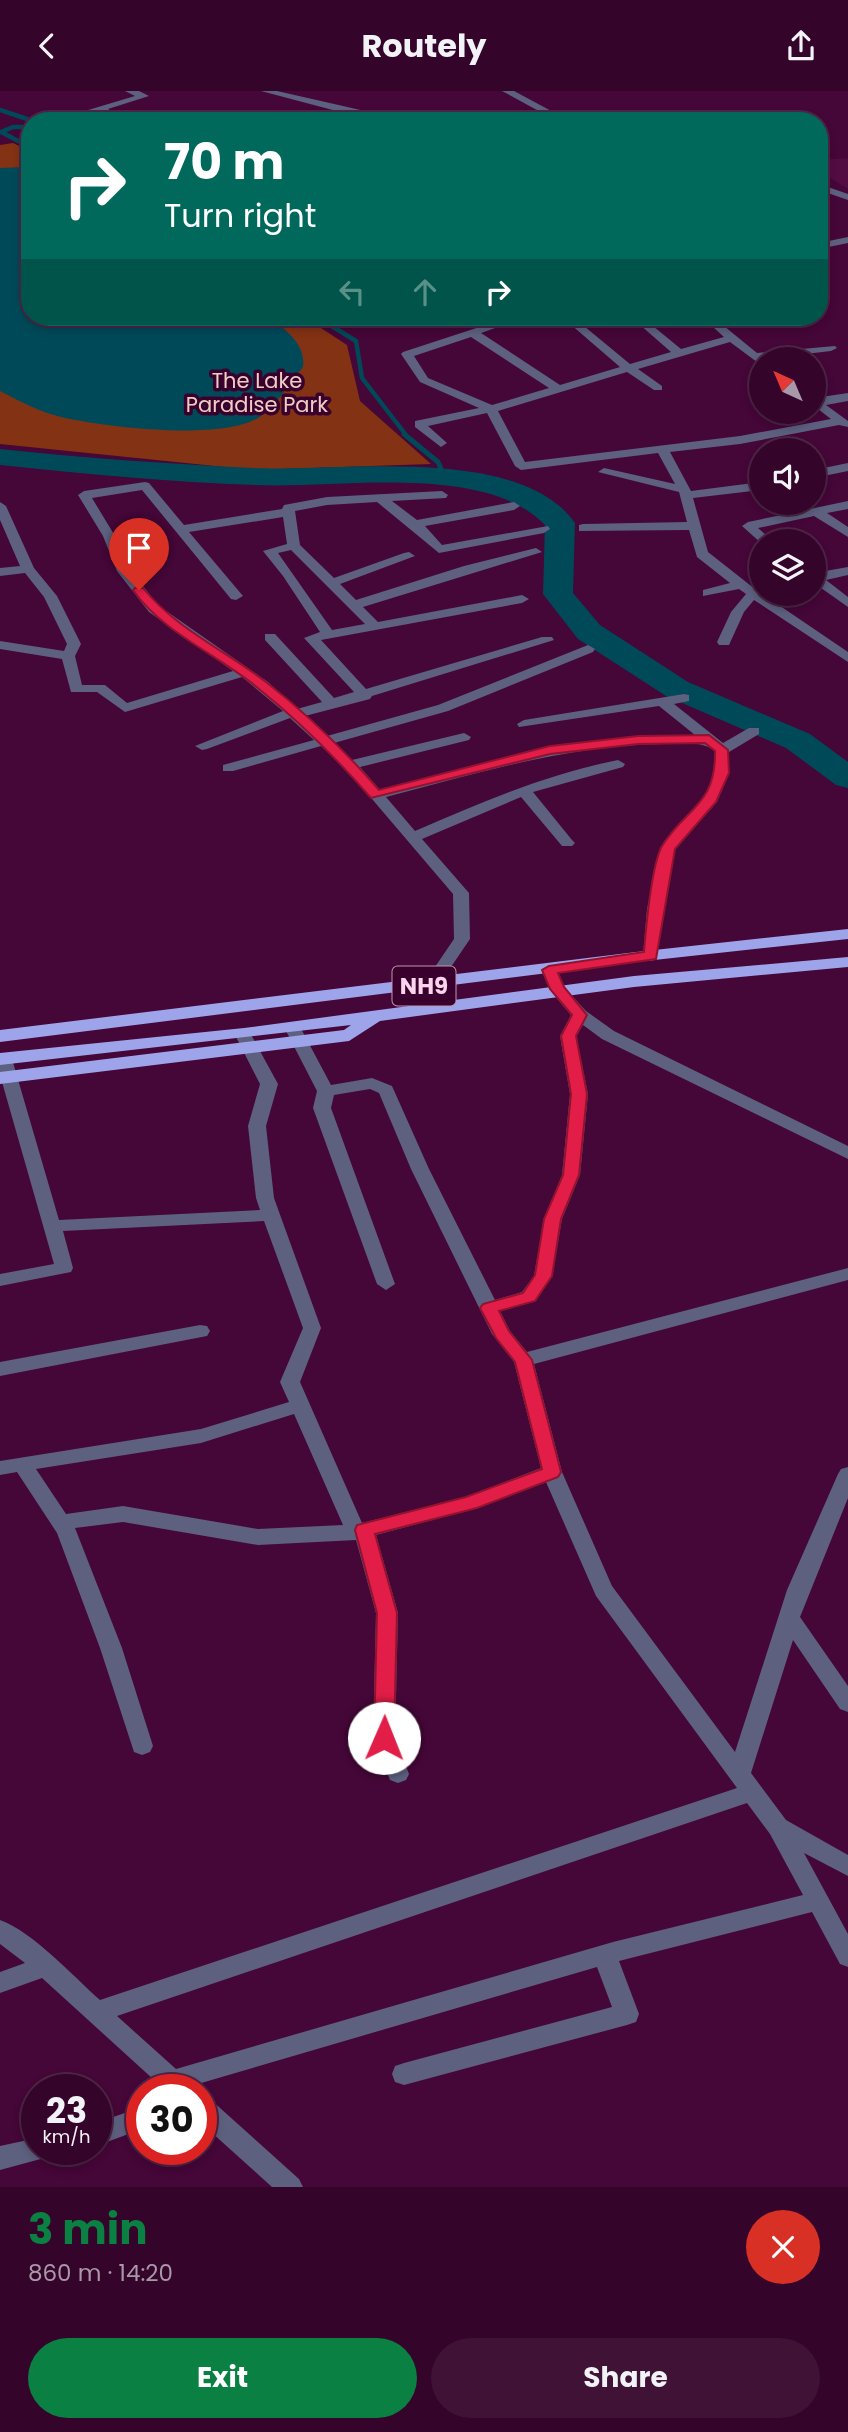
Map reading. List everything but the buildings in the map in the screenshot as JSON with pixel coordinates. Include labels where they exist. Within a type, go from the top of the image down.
[{"type":"highway","name":"NH9","points":[[0,1036],[848,934]]},
{"type":"highway","name":"NH9","points":[[297,1035],[349,1035],[376,1015],[557,989],[743,967],[848,962]]},
{"type":"highway","points":[[549,970],[557,989]]},
{"type":"highway","points":[[3,1068],[297,1035]]},
{"type":"street","points":[[89,112],[144,96],[131,91]]},
{"type":"street","points":[[266,91],[357,112]]},
{"type":"street","points":[[507,91],[548,112]]},
{"type":"street","points":[[100,109],[106,112]]},
{"type":"street","points":[[828,190],[848,197]]},
{"type":"street","points":[[828,244],[848,240]]},
{"type":"street","points":[[828,246],[848,254]]},
{"type":"street","points":[[483,326],[407,354],[424,380],[491,409],[521,466],[740,440],[844,423]]},
{"type":"street","points":[[578,326],[629,369],[658,388]]},
{"type":"street","points":[[647,326],[679,353]]},
{"type":"street","points":[[717,326],[749,352]]},
{"type":"street","points":[[471,332],[558,389]]},
{"type":"street","points":[[440,443],[419,424],[491,409],[731,338]]},
{"type":"street","points":[[826,349],[831,348]]},
{"type":"street","points":[[826,400],[848,397]]},
{"type":"street","points":[[826,410],[844,423]]},
{"type":"street","points":[[661,448],[684,492],[702,554],[740,585],[749,589]]},
{"type":"street","points":[[826,472],[848,467]]},
{"type":"street","points":[[604,472],[684,492],[749,486]]},
{"type":"street","points":[[236,596],[182,529],[160,508],[145,486],[83,495],[109,536],[124,571],[154,609],[244,672],[324,741],[349,765],[461,893],[462,939],[430,986]]},
{"type":"street","points":[[375,626],[294,546],[288,508],[378,496],[442,495]]},
{"type":"street","points":[[378,496],[415,524],[439,549],[544,529]]},
{"type":"street","points":[[826,510],[848,505]]},
{"type":"street","points":[[0,506],[27,569],[50,596],[74,644],[68,656],[76,689],[100,688],[125,708],[244,672]]},
{"type":"street","points":[[415,524],[514,506]]},
{"type":"street","points":[[182,529],[288,512]]},
{"type":"street","points":[[752,529],[748,526],[802,515]]},
{"type":"street","points":[[821,515],[848,533]]},
{"type":"street","points":[[583,528],[694,526]]},
{"type":"street","points":[[294,546],[269,551],[288,574],[328,635]]},
{"type":"street","points":[[354,605],[469,569],[536,552]]},
{"type":"street","points":[[331,583],[409,556]]},
{"type":"street","points":[[0,572],[27,569]]},
{"type":"street","points":[[826,576],[848,571]]},
{"type":"street","points":[[708,593],[740,585]]},
{"type":"street","points":[[826,587],[848,603]]},
{"type":"street","points":[[365,696],[311,638],[522,599]]},
{"type":"street","points":[[724,642],[733,617],[749,600]]},
{"type":"street","points":[[776,606],[848,658]]},
{"type":"street","points":[[270,637],[332,704]]},
{"type":"street","points":[[202,746],[293,713],[365,696],[547,640]]},
{"type":"street","points":[[0,645],[68,656]]},
{"type":"street","points":[[228,768],[443,708],[588,649]]},
{"type":"street","points":[[524,724],[684,698]]},
{"type":"street","points":[[651,956],[655,909],[668,848],[710,802],[722,773],[722,750],[664,703]]},
{"type":"street","points":[[722,750],[754,731]]},
{"type":"street","points":[[349,765],[464,737]]},
{"type":"street","points":[[376,795],[550,750],[638,740],[709,739]]},
{"type":"street","points":[[413,837],[585,769],[618,764]]},
{"type":"street","points":[[524,791],[567,843]]},
{"type":"street","points":[[557,989],[580,1015],[608,1035],[848,1153]]},
{"type":"street","points":[[489,1308],[529,1297],[543,1276],[553,1219],[571,1175],[579,1094],[568,1036],[580,1015]]},
{"type":"street","points":[[297,1035],[326,1091],[322,1108],[386,1284]]},
{"type":"street","points":[[246,1042],[269,1084],[257,1126],[265,1198],[312,1328],[290,1382],[360,1531],[387,1613],[384,1738],[398,1774]]},
{"type":"street","points":[[0,1280],[64,1268],[3,1068]]},
{"type":"street","points":[[326,1091],[372,1083],[386,1090],[420,1169],[502,1334],[523,1360],[552,1472],[603,1590],[778,1826],[848,1957]]},
{"type":"street","points":[[52,1226],[271,1215]]},
{"type":"street","points":[[523,1360],[848,1275]]},
{"type":"street","points":[[0,1369],[200,1331]]},
{"type":"street","points":[[0,1468],[201,1437],[302,1405]]},
{"type":"street","points":[[23,1465],[67,1531],[111,1648],[142,1746]]},
{"type":"street","points":[[61,1522],[124,1514],[258,1537],[360,1531],[470,1503],[552,1472]]},
{"type":"street","points":[[746,1783],[789,1618],[848,1473]]},
{"type":"street","points":[[789,1618],[848,1703]]},
{"type":"street","points":[[96,2013],[746,1783]]},
{"type":"street","points":[[778,1826],[848,1866]]},
{"type":"street","points":[[213,2074],[605,1955],[818,1901]]},
{"type":"street","points":[[0,1930],[46,1966],[165,2074]]},
{"type":"street","points":[[404,2074],[627,2014],[605,1955]]},
{"type":"street","points":[[0,1983],[46,1966]]},
{"type":"street","points":[[217,2121],[290,2187]]},
{"type":"street","points":[[0,2158],[21,2153]]},
{"type":"shaded area","points":[[848,158],[848,189],[828,176],[828,159]]},
{"type":"green space","name":"The Lake Paradise Park","points":[[13,143],[21,147],[21,326],[318,326],[347,345],[360,401],[431,464],[254,470],[0,444],[0,145]]},
{"type":"water","points":[[21,167],[21,326],[281,326],[298,344],[303,367],[261,416],[244,424],[221,429],[136,428],[65,418],[40,410],[0,391],[0,168]]},
{"type":"waterway","points":[[0,110],[21,117]]},
{"type":"waterway","points":[[21,127],[1,132],[21,142]]},
{"type":"waterway","points":[[332,326],[356,341],[362,378],[406,435]]},
{"type":"waterway","points":[[404,434],[438,462],[445,478]]},
{"type":"waterway","points":[[0,457],[113,469],[259,477],[424,474],[499,488],[540,503],[560,523],[558,594],[589,632],[677,689],[798,741],[848,778]]},
{"type":"route","points":[[139,590],[154,609],[263,685],[354,769],[376,795],[550,750],[638,740],[709,739],[722,750],[722,773],[710,802],[668,848],[655,909],[651,956],[549,970],[557,989],[580,1015],[568,1036],[579,1094],[571,1175],[553,1219],[543,1276],[529,1297],[489,1308],[502,1334],[523,1360],[552,1472],[470,1503],[364,1530],[387,1613],[384,1738]]}]
